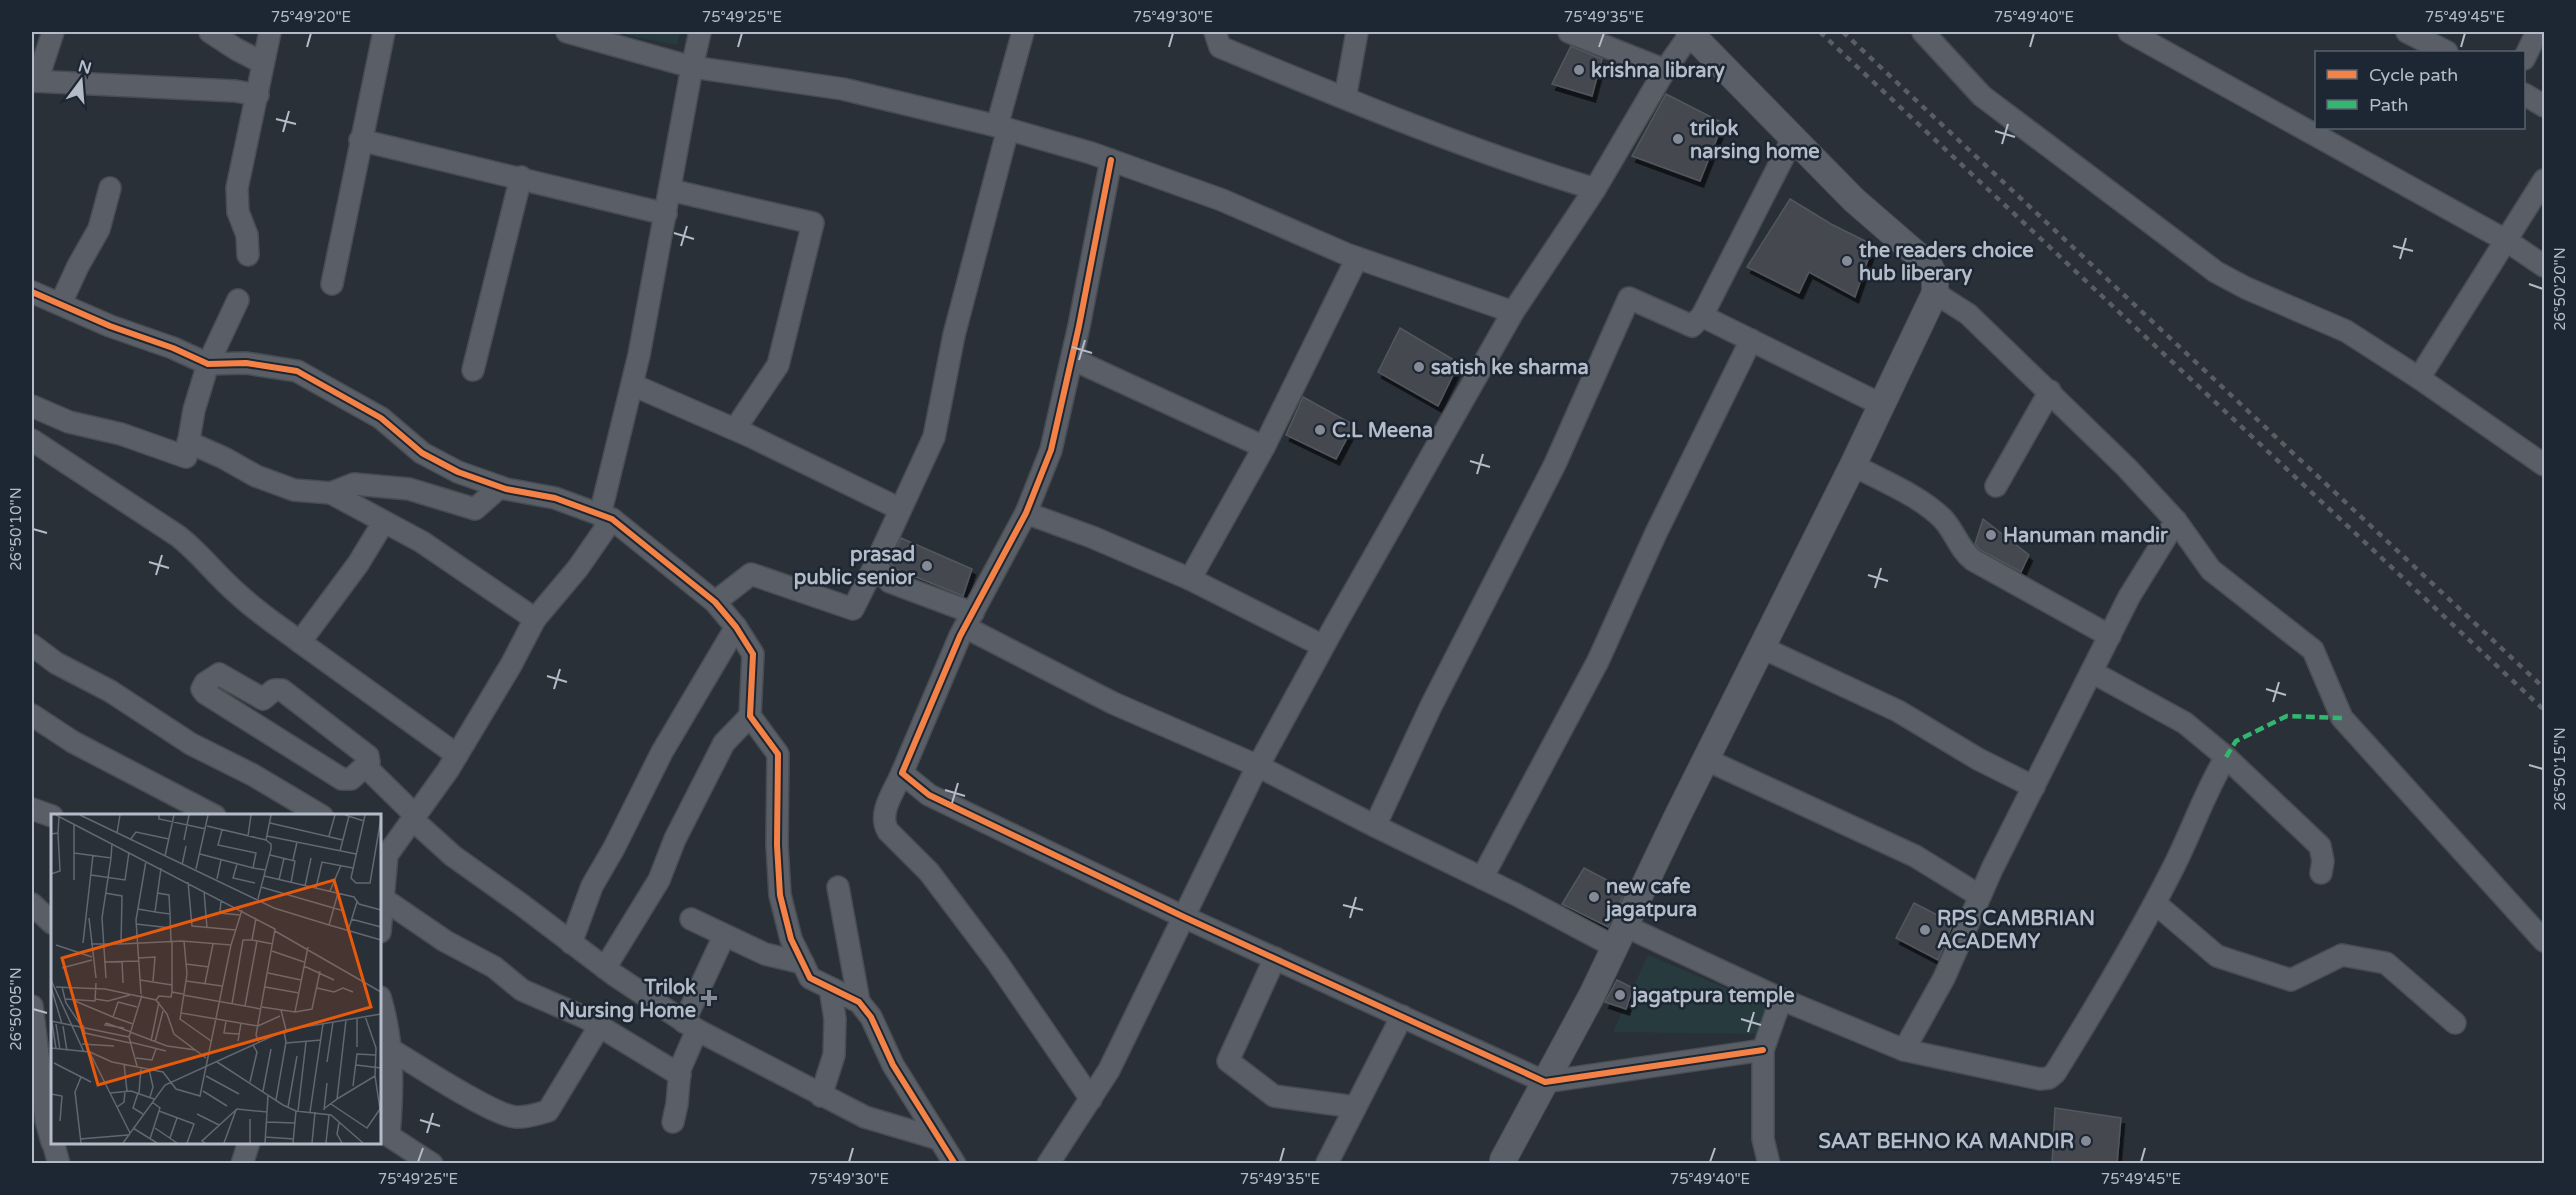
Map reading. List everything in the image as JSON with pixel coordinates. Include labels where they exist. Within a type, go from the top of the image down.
[{"type":"street","points":[[54,32],[34,81],[235,91],[258,95]]},
{"type":"street","points":[[210,32],[263,63]]},
{"type":"street","points":[[248,255],[247,235],[238,212],[237,188],[270,32]]},
{"type":"street","points":[[332,284],[384,32]]},
{"type":"street","points":[[567,32],[692,67],[843,89],[1002,128],[1112,160],[1222,200],[1357,258],[1513,312]]},
{"type":"street","points":[[680,1076],[586,1018],[522,990],[494,967],[381,904],[383,853],[414,817],[457,755],[536,619],[578,568],[606,517],[700,32]]},
{"type":"street","points":[[715,602],[751,574],[853,609],[934,437],[954,335],[1023,32]]},
{"type":"street","points":[[1215,32],[1220,47],[1523,167],[1595,189]]},
{"type":"street","points":[[1344,98],[1358,32]]},
{"type":"street","points":[[1569,32],[1665,70]]},
{"type":"street","points":[[1048,1164],[1108,1071],[1258,766],[1323,646],[1513,312],[1595,189],[1690,32],[1854,200],[1929,265],[1935,277],[1935,293],[1853,465],[1620,937],[1503,1160],[1503,1164]]},
{"type":"street","points":[[1923,32],[1982,96],[2216,272],[2246,288],[2346,331],[2419,378],[2544,465]]},
{"type":"street","points":[[2129,32],[2507,241],[2544,266]]},
{"type":"street","points":[[2407,32],[2445,51]]},
{"type":"street","points":[[2525,56],[2537,32]]},
{"type":"street","points":[[2525,95],[2544,106]]},
{"type":"street","points":[[1375,826],[1431,706],[1555,464],[1629,298],[1692,326],[1702,316],[1793,138]]},
{"type":"street","points":[[360,140],[521,177],[666,214]]},
{"type":"street","points":[[1091,1098],[997,962],[929,872],[888,831],[883,823],[884,813],[969,620],[1026,513],[1051,450],[1072,359],[1112,160]]},
{"type":"street","points":[[473,370],[521,177]]},
{"type":"street","points":[[2419,378],[2544,180]]},
{"type":"street","points":[[61,303],[99,229],[110,188]]},
{"type":"street","points":[[670,190],[813,223],[778,365],[735,429]]},
{"type":"street","points":[[1191,579],[1264,447],[1357,258]]},
{"type":"street","points":[[32,292],[110,326],[173,348],[208,364],[246,363],[297,371],[381,418],[422,453],[458,472],[500,487],[555,498],[606,517],[715,602],[736,627],[753,654],[750,716],[778,754],[777,845],[780,895],[791,939],[810,978],[859,1002]]},
{"type":"street","points":[[1935,293],[1968,314],[2126,466],[2176,521],[2211,570],[2313,650],[2342,718],[2544,941]]},
{"type":"street","points":[[32,406],[69,422],[121,434],[186,457],[194,410],[208,364],[238,300]]},
{"type":"street","points":[[1702,316],[1882,405]]},
{"type":"street","points":[[1482,878],[1598,661],[1656,533],[1751,340]]},
{"type":"street","points":[[1072,359],[1264,447]]},
{"type":"street","points":[[633,385],[735,429],[900,509]]},
{"type":"street","points":[[1996,486],[2050,391]]},
{"type":"street","points":[[32,440],[198,552],[215,573],[240,596],[457,755]]},
{"type":"street","points":[[188,442],[256,476],[294,490],[331,493],[422,543],[536,619]]},
{"type":"street","points":[[1853,465],[1924,504],[1943,520],[1963,553],[1973,560],[2110,636]]},
{"type":"street","points":[[331,493],[354,484],[409,489],[476,509],[500,487]]},
{"type":"street","points":[[1026,513],[1092,537],[1191,579],[1323,646]]},
{"type":"street","points":[[1904,1050],[1944,978],[1980,896],[2129,597],[2176,521]]},
{"type":"street","points":[[300,642],[358,564],[383,523]]},
{"type":"street","points":[[875,566],[890,582],[969,620],[1113,703],[1258,766],[1482,878],[1620,937],[1781,999],[1904,1050],[2040,1079],[2049,1078],[2055,1073],[2126,960],[2210,783],[2226,757]]},
{"type":"street","points":[[571,943],[591,886],[620,837],[662,752],[736,627]]},
{"type":"street","points":[[32,645],[56,663],[110,691],[191,744],[253,775],[319,814]]},
{"type":"street","points":[[1763,648],[1898,711],[1978,759],[2034,787]]},
{"type":"street","points":[[2092,672],[2185,723],[2226,757],[2320,846],[2323,861],[2321,873]]},
{"type":"street","points":[[219,674],[263,699],[274,690],[282,690],[368,756],[370,758],[366,766],[351,779],[342,779],[202,689],[205,683],[219,674]]},
{"type":"street","points":[[32,715],[73,742],[211,814]]},
{"type":"street","points":[[604,968],[658,880],[675,839],[724,743],[750,716]]},
{"type":"street","points":[[1707,760],[1915,856],[1980,896]]},
{"type":"street","points":[[366,766],[453,856],[604,968],[691,1026],[865,1118],[939,1139]]},
{"type":"street","points":[[903,772],[929,795],[1184,916],[1545,1082],[1763,1050]]},
{"type":"street","points":[[32,809],[51,816]]},
{"type":"street","points":[[838,887],[859,1002],[870,1017],[893,1065],[955,1164]]},
{"type":"street","points":[[2155,903],[2217,957],[2291,980],[2342,955],[2385,963],[2455,1023]]},
{"type":"street","points":[[32,904],[51,921]]},
{"type":"street","points":[[691,919],[765,954],[802,963]]},
{"type":"street","points":[[673,1122],[691,1026],[724,936]]},
{"type":"street","points":[[1275,958],[1228,1061],[1274,1096],[1355,1107]]},
{"type":"street","points":[[821,1096],[834,1055],[835,1019],[830,988]]},
{"type":"street","points":[[1769,1164],[1763,1139],[1763,1050],[1781,999]]},
{"type":"street","points":[[381,1000],[388,1023],[393,1088],[384,1132],[423,1161]]},
{"type":"street","points":[[32,1006],[46,1120],[51,1136]]},
{"type":"street","points":[[1327,1163],[1402,1016]]},
{"type":"street","points":[[390,1049],[483,1104],[514,1117],[530,1116],[548,1111],[600,1027]]},
{"type":"street","points":[[54,1144],[59,1164]]},
{"type":"street","points":[[242,1164],[249,1144]]},
{"type":"green space","points":[[626,32],[680,32],[677,45],[626,35]]},
{"type":"green space","points":[[1648,955],[1772,1008],[1765,1034],[1613,1032]]},
{"type":"building","name":"krishna library","points":[[1571,46],[1602,59],[1592,96],[1552,84]]},
{"type":"building","name":"trilok narsing home","points":[[1666,94],[1723,123],[1700,181],[1632,156]]},
{"type":"building","points":[[1790,199],[1831,224],[1873,245],[1855,297],[1809,272],[1799,293],[1747,267]]},
{"type":"building","name":"satish ke sharma","points":[[1400,328],[1459,363],[1438,406],[1378,372]]},
{"type":"building","name":"C.L Meena","points":[[1303,397],[1354,425],[1336,459],[1286,435]]},
{"type":"building","name":"Hanuman mandir","points":[[1983,519],[2029,555],[2021,572],[1980,550],[1975,544]]},
{"type":"building","name":"prasad public senior","points":[[901,538],[972,569],[963,596],[896,569],[890,563]]},
{"type":"building","name":"new cafe jagatpura","points":[[1584,868],[1626,890],[1608,927],[1562,904]]},
{"type":"building","name":"RPS CAMBRIAN ACADEMY","points":[[1914,903],[1953,923],[1938,960],[1896,938]]},
{"type":"building","name":"jagatpura temple","points":[[1617,980],[1633,988],[1626,1009],[1605,1002]]},
{"type":"building","name":"SAAT BEHNO KA MANDIR","points":[[2055,1108],[2121,1118],[2117,1164],[2052,1164]]},
{"type":"railway","points":[[1820,32],[2544,710]]},
{"type":"railway","points":[[1843,32],[2544,688]]},
{"type":"marked path","points":[[2226,757],[2236,741],[2287,716],[2342,718]]},
{"type":"cycle path","points":[[1111,160],[1079,326],[1051,450],[1026,513],[960,636],[902,773],[929,795],[1184,917],[1545,1082],[1763,1050]]},
{"type":"cycle path","points":[[32,292],[110,326],[173,348],[208,364],[246,363],[297,371],[381,418],[422,453],[458,472],[506,489],[555,498],[612,519],[715,602],[736,627],[753,654],[750,716],[778,754],[777,845],[780,895],[791,939],[810,978],[859,1002],[871,1017],[893,1065],[955,1164]]},
{"type":"place","name":"krishna library","points":[[1579,70]]},
{"type":"place","name":"trilok narsing home","points":[[1678,139]]},
{"type":"place","name":"the readers choice hub liberary","points":[[1847,261]]},
{"type":"place","name":"satish ke sharma","points":[[1419,367]]},
{"type":"place","name":"C.L Meena","points":[[1320,430]]},
{"type":"place","name":"Hanuman mandir","points":[[1991,535]]},
{"type":"place","name":"prasad public senior","points":[[927,566]]},
{"type":"place","name":"new cafe jagatpura","points":[[1594,897]]},
{"type":"place","name":"RPS CAMBRIAN ACADEMY","points":[[1925,930]]},
{"type":"place","name":"jagatpura temple","points":[[1620,995]]},
{"type":"place","name":"Trilok Nursing Home","points":[[709,998]]},
{"type":"place","name":"SAAT BEHNO KA MANDIR","points":[[2086,1141]]}]
